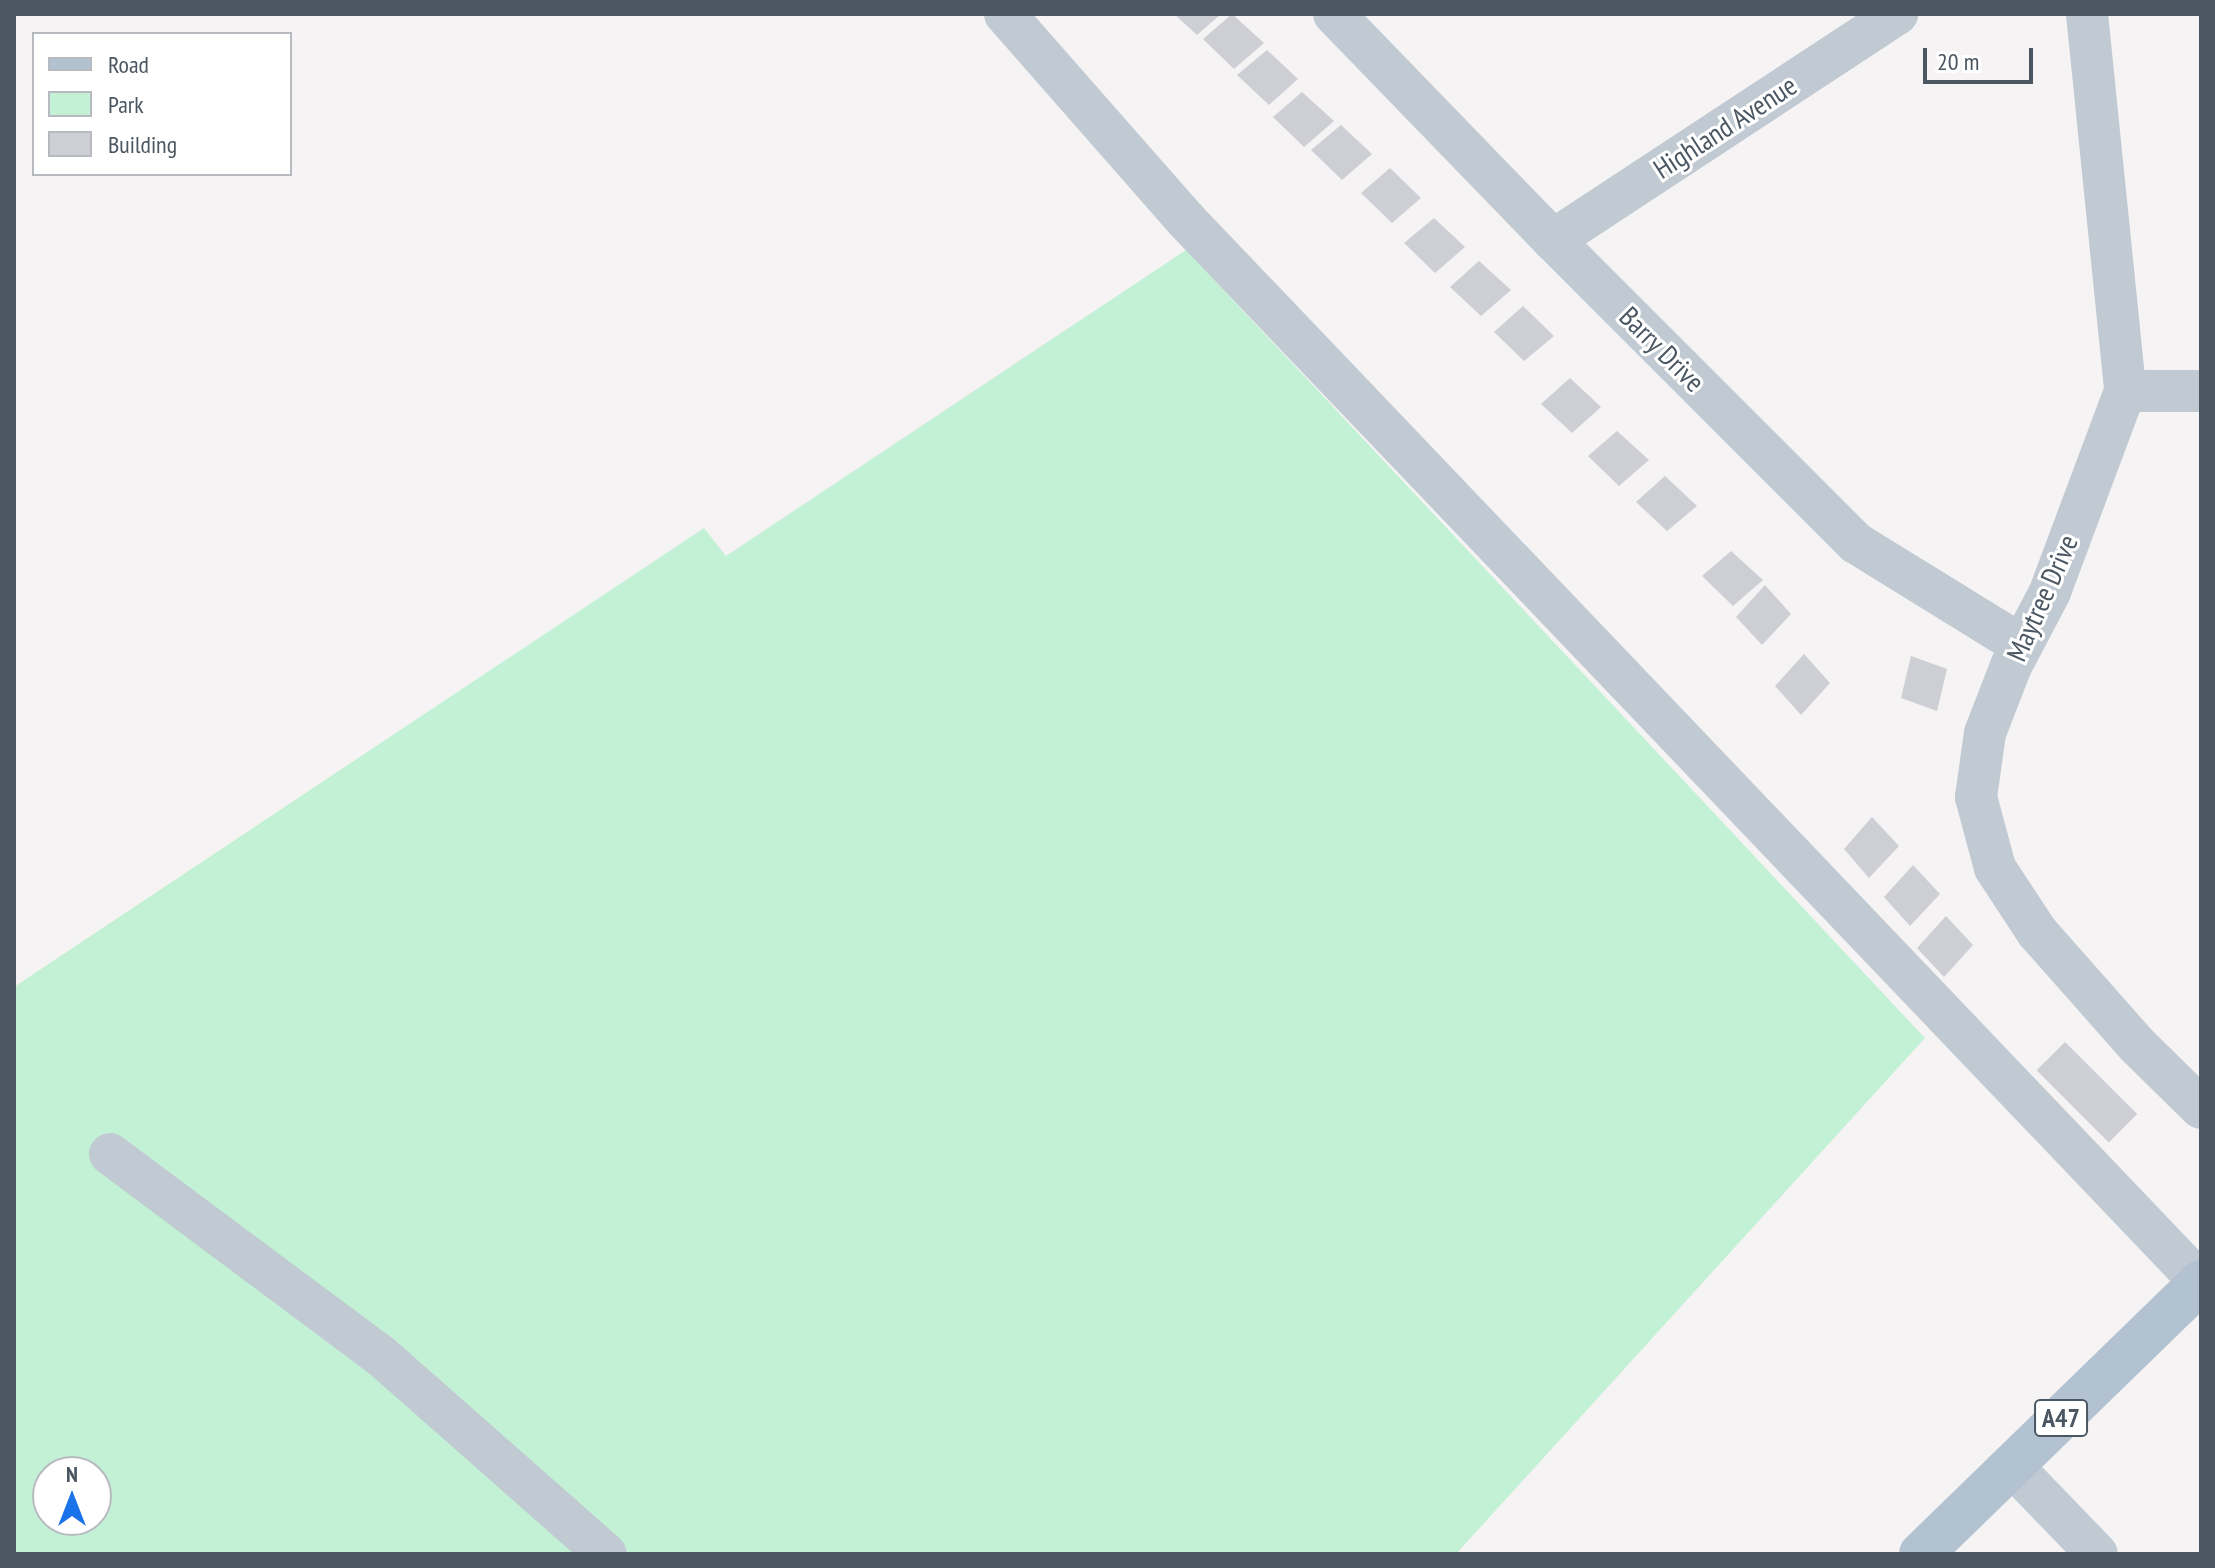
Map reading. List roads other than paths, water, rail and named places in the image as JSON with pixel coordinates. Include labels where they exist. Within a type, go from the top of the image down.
[{"type":"main road","name":"A47","points":[[1921,1554],[2201,1282]]},
{"type":"street","points":[[1005,14],[1185,219],[2201,1282]]},
{"type":"street","name":"Barry Drive","points":[[1334,14],[1553,240],[1856,543],[2021,645]]},
{"type":"street","name":"Highland Avenue","points":[[1553,240],[1897,14]]},
{"type":"street","name":"Maytree Drive","points":[[2087,14],[2125,391],[2050,592],[2021,645],[1985,733],[1976,797],[1995,868],[2037,932],[2138,1046],[2201,1108]]},
{"type":"street","points":[[2125,391],[2201,391]]},
{"type":"street","points":[[110,1154],[380,1355],[606,1554]]},
{"type":"street","points":[[2012,1466],[2097,1554]]}]
